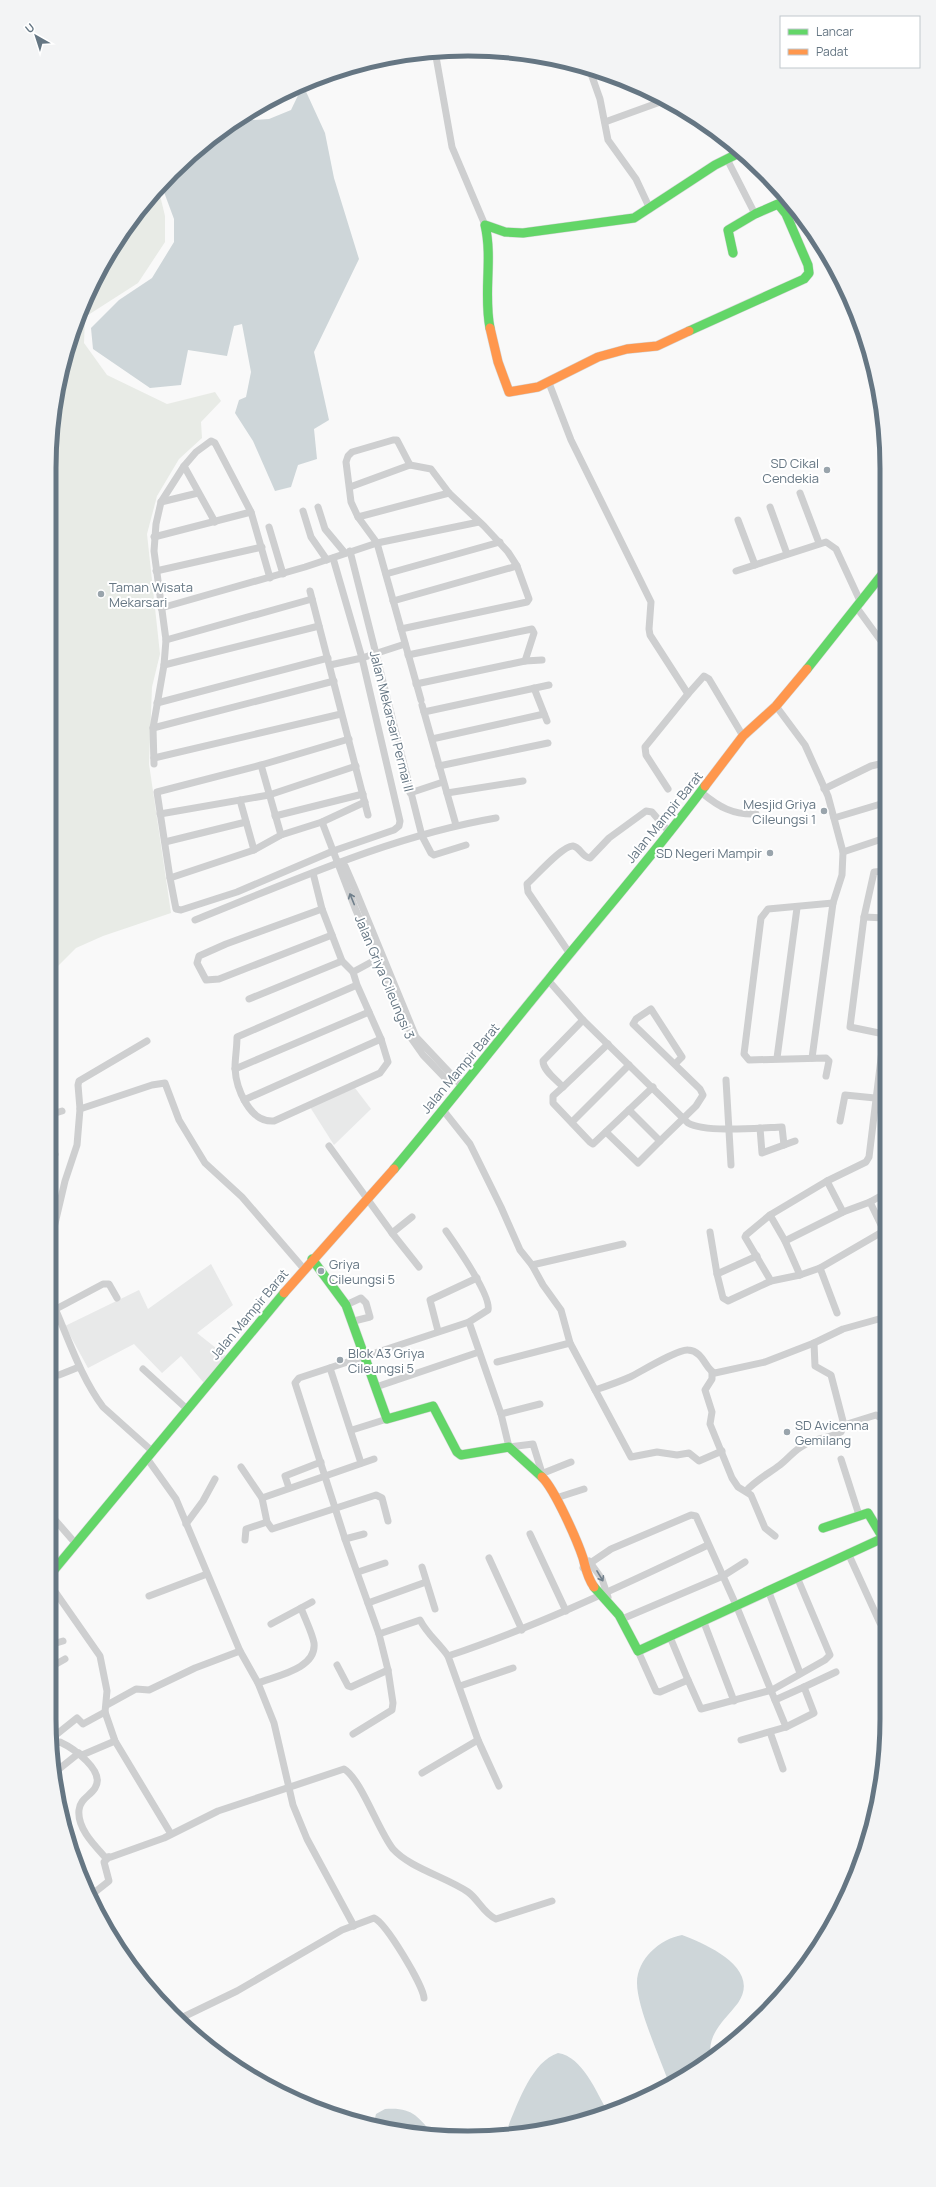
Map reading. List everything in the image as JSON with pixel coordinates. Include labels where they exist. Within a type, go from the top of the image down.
[{"type":"street","points":[[436,58],[452,147],[485,225],[488,239],[485,303],[500,368],[506,388],[509,392],[520,392],[548,383],[579,366],[607,354],[634,348],[657,346],[808,276],[808,265],[790,222],[778,204],[755,214],[728,230],[733,254]]},
{"type":"street","points":[[592,76],[600,99],[608,140],[636,179],[650,209]]},
{"type":"street","points":[[605,122],[659,103]]},
{"type":"street","points":[[485,225],[505,232],[523,233],[634,218],[736,155]]},
{"type":"street","points":[[727,159],[755,214]]},
{"type":"street","points":[[790,222],[796,219]]},
{"type":"street","points":[[548,383],[571,440],[651,602],[649,629],[650,636],[688,694]]},
{"type":"street","points":[[410,465],[397,440],[352,452],[348,456],[346,462],[351,502],[358,517],[377,543],[456,825]]},
{"type":"street","points":[[270,578],[251,512],[214,443],[211,441],[196,452],[184,466],[161,502],[154,537],[156,571],[166,640],[164,665],[153,728],[154,761],[341,714]]},
{"type":"street","points":[[350,487],[410,465],[431,469],[449,494],[500,542],[517,566],[529,599],[528,602],[401,629]]},
{"type":"street","points":[[184,466],[215,522]]},
{"type":"street","points":[[161,502],[198,493]]},
{"type":"street","points":[[800,493],[819,543]]},
{"type":"street","points":[[358,517],[449,494]]},
{"type":"street","points":[[318,507],[325,529],[338,555],[368,656],[400,821],[399,826],[394,830],[336,856],[237,892],[181,910],[174,907],[165,842],[156,795],[159,791],[262,766],[349,738]]},
{"type":"street","points":[[770,507],[787,554]]},
{"type":"street","points":[[303,511],[311,537],[338,555]]},
{"type":"street","points":[[154,537],[251,512]]},
{"type":"street","points":[[738,520],[755,565]]},
{"type":"street","points":[[161,608],[270,578],[377,543],[479,522]]},
{"type":"street","points":[[268,527],[283,574]]},
{"type":"street","points":[[386,574],[500,542]]},
{"type":"street","points":[[736,571],[826,542],[836,549],[859,605],[880,639]]},
{"type":"street","points":[[156,571],[262,547]]},
{"type":"street","name":"Jalan Mekarsari Permai II","points":[[338,555],[422,836],[431,853],[434,855],[466,845]]},
{"type":"street","points":[[393,601],[517,566]]},
{"type":"street","name":"Jalan Mampir Barat","points":[[56,1568],[312,1259],[367,1200],[463,1087],[548,980],[670,833],[743,736],[776,706],[880,577]]},
{"type":"street","points":[[166,640],[311,595],[368,815]]},
{"type":"street","points":[[164,665],[319,626]]},
{"type":"street","points":[[408,655],[532,629],[534,633],[525,661]]},
{"type":"street","points":[[157,703],[329,662],[368,656],[405,644]]},
{"type":"street","points":[[416,684],[525,661],[542,660]]},
{"type":"street","points":[[668,789],[646,755],[645,747],[701,678],[706,677],[743,736]]},
{"type":"street","points":[[153,728],[334,681]]},
{"type":"street","points":[[424,712],[549,685]]},
{"type":"street","points":[[432,739],[545,717],[534,688]]},
{"type":"street","points":[[776,706],[805,745],[824,789],[834,818],[843,852],[842,875],[832,904],[812,1058]]},
{"type":"street","points":[[439,766],[548,743]]},
{"type":"street","points":[[824,789],[871,766],[880,764]]},
{"type":"street","points":[[262,766],[281,835]]},
{"type":"street","points":[[160,814],[269,795],[356,766]]},
{"type":"street","points":[[447,793],[523,781]]},
{"type":"street","points":[[410,793],[443,782]]},
{"type":"street","points":[[702,792],[715,804],[728,811],[738,814],[756,814]]},
{"type":"street","points":[[275,816],[363,794]]},
{"type":"street","points":[[240,800],[254,850]]},
{"type":"street","points":[[170,878],[254,850],[281,835],[322,822],[365,802]]},
{"type":"street","points":[[834,818],[880,804]]},
{"type":"street","points":[[570,954],[528,892],[527,884],[560,852],[568,847],[576,848],[586,858],[590,858],[609,838],[646,810],[652,812],[670,833]]},
{"type":"street","points":[[195,920],[314,873],[336,856],[422,836],[456,825],[496,818]]},
{"type":"street","points":[[165,842],[246,822]]},
{"type":"street","points":[[322,822],[336,856],[348,872],[383,966]]},
{"type":"street","points":[[843,852],[880,840]]},
{"type":"street","name":"Jalan Griya Cileungsi 3","points":[[336,856],[377,959],[383,966],[409,1027],[411,1038],[423,1055],[448,1080],[454,1079],[463,1087]]},
{"type":"street","points":[[880,871],[874,872],[864,918],[850,1027],[880,1033]]},
{"type":"street","points":[[314,873],[322,909],[342,961],[353,972],[357,985],[381,1040],[388,1062],[380,1072],[274,1121],[266,1121],[261,1118],[244,1100],[235,1069],[237,1037],[357,985]]},
{"type":"street","points":[[826,1076],[828,1059],[778,1058],[749,1060],[744,1054],[761,918],[768,909],[797,908],[832,904]]},
{"type":"street","points":[[778,1058],[797,908]]},
{"type":"street","points":[[322,909],[226,944],[199,956],[196,963],[206,980],[219,979],[332,935]]},
{"type":"street","points":[[864,918],[880,918]]},
{"type":"street","points":[[353,972],[377,959]]},
{"type":"street","points":[[249,999],[342,961]]},
{"type":"street","points":[[548,980],[583,1020],[653,1087],[683,1119],[694,1126],[729,1128],[782,1127],[784,1145]]},
{"type":"street","points":[[606,1132],[638,1163],[696,1106],[703,1095],[700,1089],[633,1024],[636,1019],[651,1009],[682,1057],[675,1064]]},
{"type":"street","points":[[235,1069],[369,1012]]},
{"type":"street","points":[[563,1087],[543,1065],[543,1061],[583,1020]]},
{"type":"street","points":[[244,1100],[381,1040]]},
{"type":"street","points":[[56,1221],[77,1145],[80,1109],[79,1081],[147,1041]]},
{"type":"street","points":[[608,1044],[553,1096],[552,1101],[591,1143],[595,1143],[653,1087]]},
{"type":"street","points":[[572,1122],[629,1065]]},
{"type":"street","points":[[726,1080],[731,1165]]},
{"type":"street","points":[[80,1109],[152,1085],[165,1083],[179,1120],[205,1163],[242,1197],[304,1269]]},
{"type":"street","points":[[771,1280],[745,1237],[770,1214],[827,1181],[866,1162],[869,1157],[875,1098],[880,1087]]},
{"type":"street","points":[[840,1121],[845,1095],[875,1098]]},
{"type":"street","points":[[443,1110],[470,1144],[520,1250],[532,1265],[543,1285],[561,1310],[570,1343],[631,1456],[657,1452],[677,1455],[689,1453],[699,1461],[722,1451]]},
{"type":"street","points":[[629,1110],[660,1141]]},
{"type":"street","points":[[56,1113],[62,1111]]},
{"type":"street","points":[[760,1128],[762,1153],[795,1141]]},
{"type":"street","points":[[329,1146],[367,1200],[419,1267]]},
{"type":"street","points":[[827,1181],[843,1212]]},
{"type":"street","points":[[785,1241],[843,1212],[870,1202],[880,1196]]},
{"type":"street","points":[[870,1202],[880,1223]]},
{"type":"street","points":[[770,1214],[785,1241],[800,1275]]},
{"type":"street","points":[[392,1233],[412,1217]]},
{"type":"street","points":[[353,1734],[392,1710],[393,1703],[388,1670],[379,1634],[345,1539],[322,1462],[295,1383],[299,1378],[469,1322],[489,1307],[477,1278],[446,1231]]},
{"type":"street","points":[[710,1232],[717,1274],[723,1298],[728,1301],[771,1280],[800,1275],[820,1268],[880,1233]]},
{"type":"street","points":[[532,1265],[623,1244]]},
{"type":"street","points":[[717,1274],[757,1256]]},
{"type":"street","points":[[312,1259],[346,1305],[354,1321],[387,1419]]},
{"type":"street","points":[[820,1268],[837,1313]]},
{"type":"street","points":[[438,1331],[430,1300],[477,1278]]},
{"type":"street","points":[[117,1298],[108,1284],[103,1284],[56,1309],[78,1367],[103,1407],[149,1454],[176,1499],[240,1651],[258,1683],[274,1723],[293,1805],[307,1838],[354,1926]]},
{"type":"street","points":[[346,1305],[361,1298],[366,1303],[370,1317],[354,1321]]},
{"type":"street","points":[[712,1372],[751,1366],[814,1343],[843,1329],[880,1319]]},
{"type":"street","points":[[469,1322],[501,1414],[509,1448],[542,1473]]},
{"type":"street","points":[[497,1362],[570,1343]]},
{"type":"street","points":[[746,1491],[754,1481],[782,1464],[789,1455],[806,1443],[837,1435],[841,1432],[844,1425],[831,1375],[815,1366],[814,1343]]},
{"type":"street","points":[[595,1390],[628,1378],[678,1352],[687,1350],[694,1351],[703,1358],[712,1372],[712,1379],[706,1390],[712,1412],[710,1424],[732,1478],[738,1487],[751,1495],[768,1532],[775,1536]]},
{"type":"street","points":[[376,1387],[479,1352]]},
{"type":"street","points":[[59,1375],[78,1367]]},
{"type":"street","points":[[330,1368],[352,1430],[361,1463]]},
{"type":"street","points":[[143,1369],[187,1409]]},
{"type":"street","points":[[501,1414],[540,1404]]},
{"type":"street","points":[[352,1430],[433,1406],[454,1449],[461,1455],[533,1444],[542,1473],[556,1498],[586,1563],[590,1584],[606,1596],[622,1619],[658,1692],[688,1680]]},
{"type":"street","points":[[844,1425],[876,1415],[880,1417]]},
{"type":"street","points":[[262,1498],[374,1459]]},
{"type":"street","points":[[841,1459],[859,1515]]},
{"type":"street","points":[[289,1488],[285,1476],[322,1462]]},
{"type":"street","points":[[542,1473],[571,1462]]},
{"type":"street","points":[[241,1467],[262,1498],[267,1522],[272,1529],[378,1495],[382,1498],[388,1521]]},
{"type":"street","points":[[186,1524],[203,1500],[215,1479]]},
{"type":"street","points":[[556,1498],[584,1489]]},
{"type":"street","points":[[822,1528],[868,1512],[880,1533]]},
{"type":"street","points":[[586,1563],[610,1549],[691,1515],[696,1516],[736,1605],[786,1727]]},
{"type":"street","points":[[56,1521],[76,1544]]},
{"type":"street","points":[[245,1540],[246,1529],[267,1522]]},
{"type":"street","points":[[345,1539],[364,1534]]},
{"type":"street","points":[[530,1534],[566,1611]]},
{"type":"street","points":[[638,1651],[848,1553],[880,1543]]},
{"type":"street","points":[[448,1656],[522,1630],[606,1596],[708,1545]]},
{"type":"street","points":[[848,1553],[880,1623]]},
{"type":"street","points":[[489,1558],[522,1630]]},
{"type":"street","points":[[622,1619],[723,1576],[745,1562]]},
{"type":"street","points":[[358,1572],[385,1563]]},
{"type":"street","points":[[422,1567],[435,1608]]},
{"type":"street","points":[[149,1596],[207,1574]]},
{"type":"street","points":[[670,1637],[701,1709],[772,1690],[825,1660],[830,1655],[797,1577]]},
{"type":"street","points":[[368,1603],[426,1582]]},
{"type":"street","points":[[768,1590],[800,1673]]},
{"type":"street","points":[[56,1593],[100,1656],[106,1708],[115,1741],[171,1834]]},
{"type":"street","points":[[271,1624],[312,1602]]},
{"type":"street","points":[[258,1683],[303,1666],[309,1661],[313,1653],[314,1643],[301,1608]]},
{"type":"street","points":[[379,1634],[420,1620],[426,1631],[440,1645],[448,1656],[460,1686],[478,1740],[499,1786]]},
{"type":"street","points":[[703,1620],[734,1701]]},
{"type":"street","points":[[56,1643],[63,1641]]},
{"type":"street","points":[[57,1734],[77,1718],[83,1724],[136,1689],[149,1690],[195,1668],[240,1651]]},
{"type":"street","points":[[56,1664],[65,1659]]},
{"type":"street","points":[[337,1665],[348,1686],[351,1687],[388,1670]]},
{"type":"street","points":[[460,1686],[513,1668]]},
{"type":"street","points":[[775,1700],[836,1672]]},
{"type":"street","points":[[741,1740],[786,1727],[814,1714],[804,1687]]},
{"type":"street","points":[[770,1732],[783,1769]]},
{"type":"street","points":[[422,1773],[478,1740]]},
{"type":"street","points":[[60,1769],[80,1754],[115,1741]]},
{"type":"street","points":[[57,1743],[60,1742],[80,1754],[98,1776],[98,1784],[94,1790],[84,1798],[79,1809],[80,1820],[93,1844],[105,1857],[109,1857]]},
{"type":"street","points":[[94,1893],[109,1881],[104,1862],[109,1857],[171,1834],[218,1811],[344,1768],[350,1772],[358,1784],[394,1850],[410,1862],[467,1891],[477,1899],[490,1916],[496,1919],[552,1902]]},
{"type":"street","points":[[184,2017],[237,1991],[342,1930],[374,1918],[378,1920],[401,1950],[423,1990],[424,1998]]},
{"type":"shaded area","points":[[305,89],[325,133],[334,178],[359,259],[314,352],[329,420],[314,429],[317,459],[298,465],[291,487],[275,491],[253,441],[235,413],[239,400],[246,397],[251,372],[242,324],[234,326],[227,356],[188,350],[181,385],[150,388],[93,349],[91,328],[119,300],[152,278],[174,242],[174,219],[163,191],[196,158],[239,125],[247,120],[269,119],[291,110],[300,92]]},
{"type":"shaded area","name":"Taman Wisata Mekarsari","points":[[160,194],[165,216],[165,242],[138,283],[85,317],[84,343],[107,375],[167,404],[215,392],[221,401],[201,422],[202,438],[179,459],[157,496],[147,534],[160,654],[152,687],[149,764],[171,913],[103,936],[76,948],[56,968],[56,468],[60,414],[70,361],[87,310],[98,286],[125,239]]},
{"type":"shaded area","points":[[355,1088],[371,1109],[334,1145],[310,1107]]},
{"type":"shaded area","points":[[211,1264],[233,1305],[197,1333],[226,1356],[204,1383],[181,1356],[162,1373],[134,1344],[88,1368],[65,1326],[139,1290],[148,1309]]},
{"type":"shaded area","points":[[682,1935],[704,1944],[728,1959],[737,1968],[743,1979],[743,1990],[738,2003],[722,2022],[714,2035],[711,2042],[710,2052],[668,2080],[645,2020],[638,1994],[637,1983],[638,1974],[645,1958],[658,1946],[674,1937]]},
{"type":"shaded area","points":[[558,2053],[575,2061],[588,2076],[605,2107],[575,2117],[548,2123],[507,2129],[525,2088],[539,2066],[548,2058]]},
{"type":"shaded area","points":[[385,2109],[408,2111],[419,2118],[428,2129],[374,2120],[376,2114]]},
{"type":"traffic: fast","points":[[490,328],[487,302],[488,251],[485,225],[505,232],[523,233],[634,218],[715,165],[736,155]]},
{"type":"traffic: fast","points":[[689,331],[804,279],[809,273],[808,265],[786,214],[778,204],[755,214],[728,230],[733,253]]},
{"type":"traffic: fast","points":[[807,669],[880,577]]},
{"type":"traffic: fast","points":[[394,1169],[648,859],[705,786]]},
{"type":"traffic: fast","points":[[312,1259],[346,1305],[387,1419],[433,1406],[457,1452],[461,1455],[509,1447],[542,1477]]},
{"type":"traffic: fast","points":[[56,1568],[284,1293]]},
{"type":"traffic: fast","points":[[823,1528],[868,1513],[880,1533]]},
{"type":"traffic: fast","points":[[594,1587],[619,1615],[638,1651],[880,1539]]},
{"type":"traffic: slow","points":[[490,328],[498,362],[509,392],[538,387],[598,357],[627,349],[657,346],[689,331]]},
{"type":"traffic: slow","points":[[705,786],[743,736],[776,706],[807,669]]},
{"type":"traffic: slow","points":[[284,1293],[394,1169]]},
{"type":"traffic: slow","points":[[542,1477],[553,1493],[571,1528],[583,1558],[588,1576],[594,1587]]},
{"type":"place","name":"SD Cikal Cendekia","points":[[827,470]]},
{"type":"place","name":"Taman Wisata Mekarsari","points":[[101,594]]},
{"type":"place","name":"Mesjid Griya Cileungsi 1","points":[[824,811]]},
{"type":"place","name":"SD Negeri Mampir","points":[[770,853]]},
{"type":"place","name":"Griya Cileungsi 5","points":[[321,1271]]},
{"type":"place","name":"Blok A3 Griya Cileungsi 5","points":[[340,1360]]},
{"type":"place","name":"SD Avicenna Gemilang","points":[[787,1432]]}]
